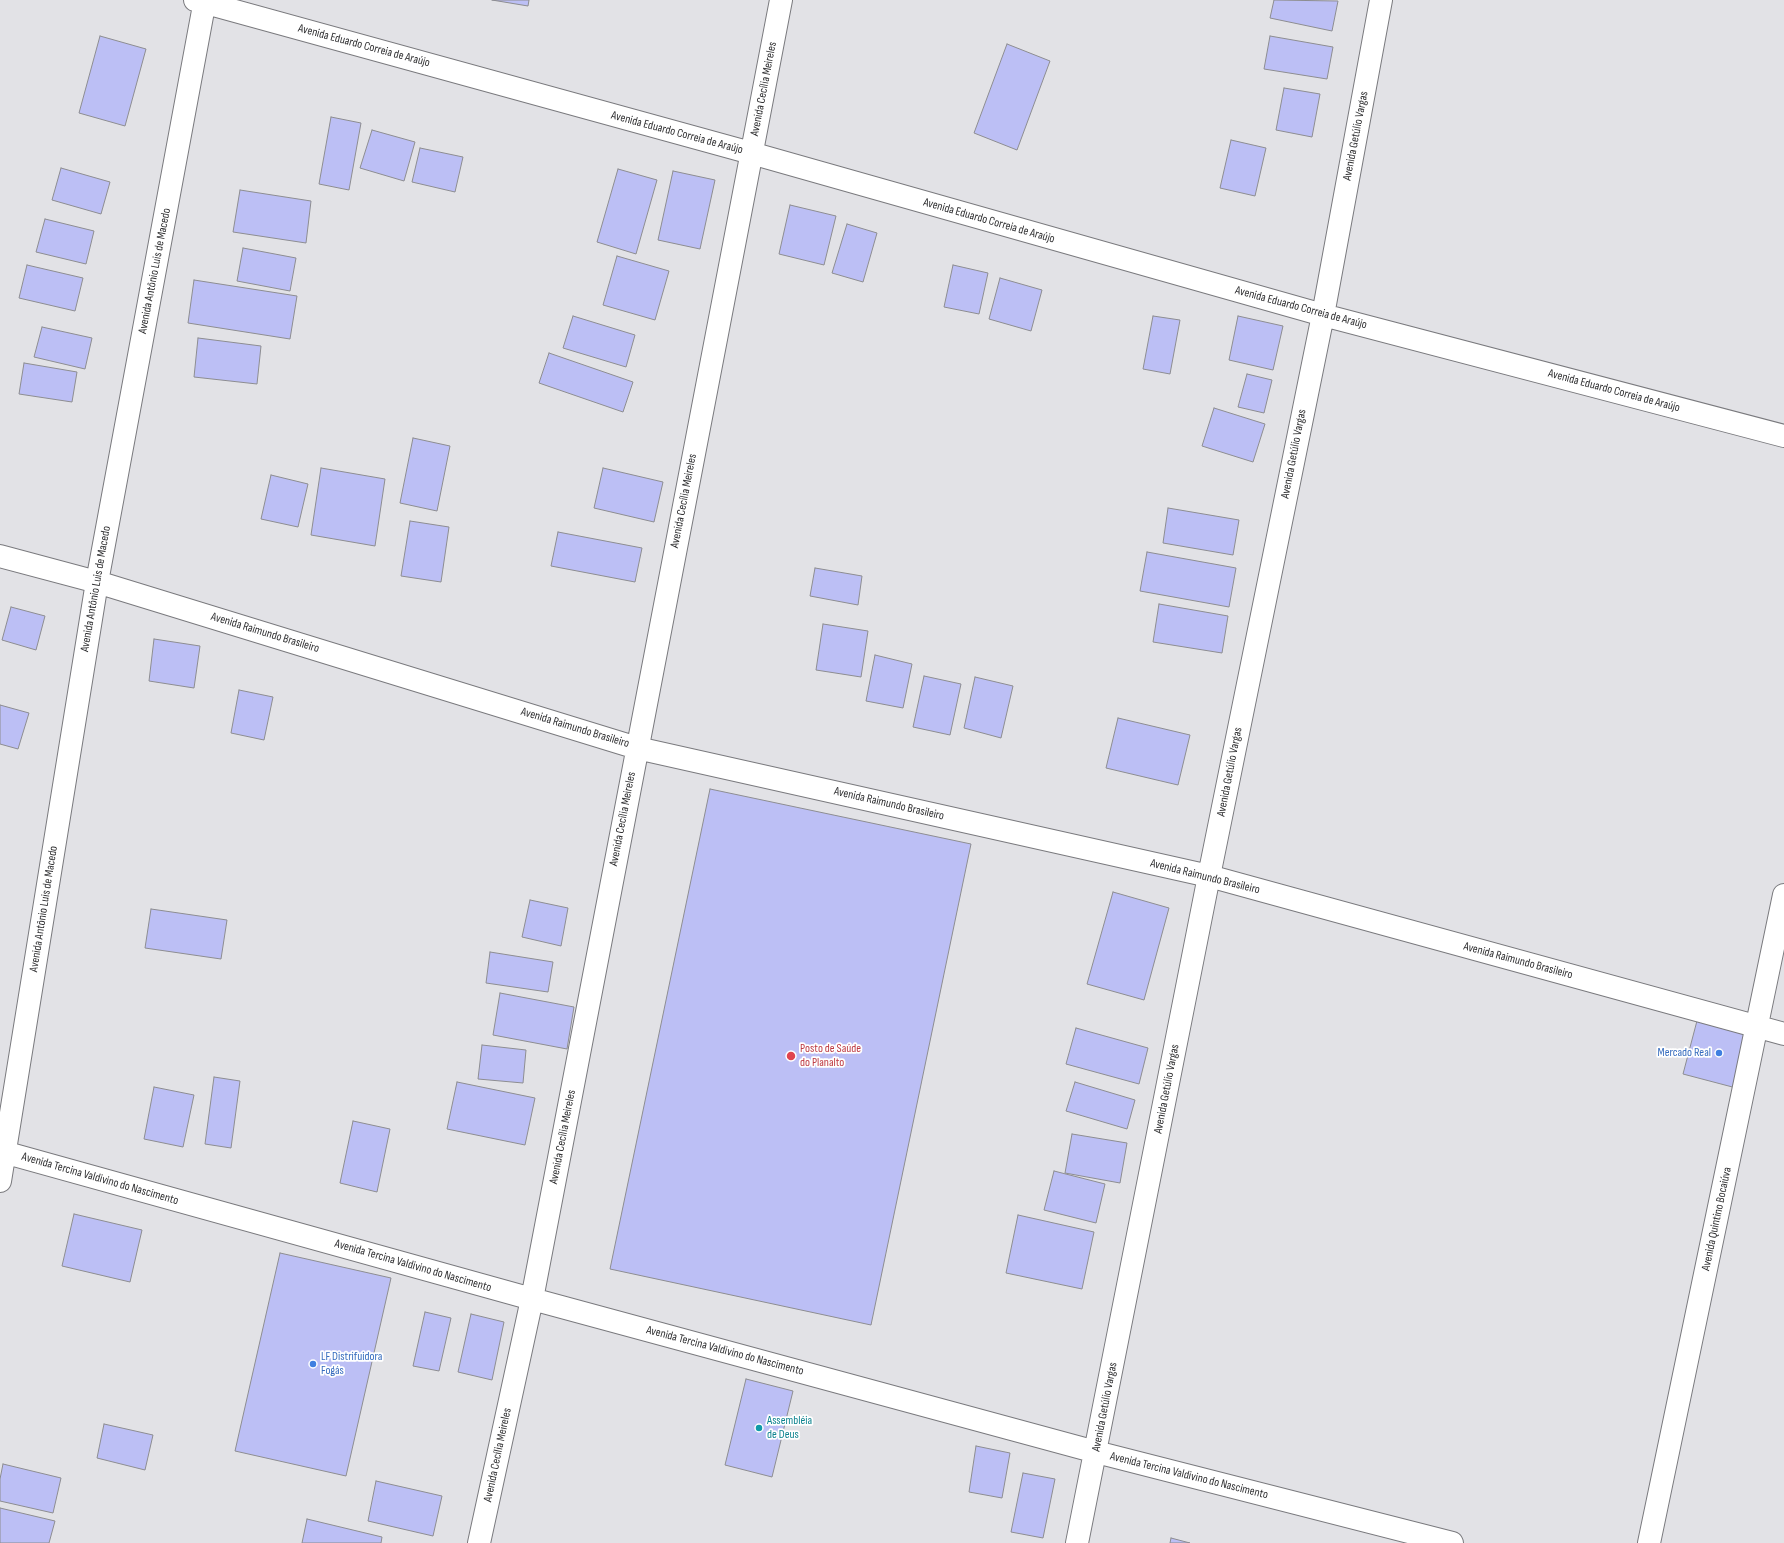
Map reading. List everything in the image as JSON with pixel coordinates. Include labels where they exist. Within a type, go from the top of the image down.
[{"type":"street","name":"Avenida Cecília Meireles","points":[[479,1543],[532,1299],[781,0]]},
{"type":"street","name":"Avenida Getúlio Vargas","points":[[1077,1543],[1209,876],[1323,315],[1381,0]]},
{"type":"street","name":"Avenida Eduardo Correia de Araújo","points":[[201,1],[1323,315],[1784,436]]},
{"type":"street","name":"Avenida Antônio Luis de Macedo","points":[[0,1181],[2,1152],[97,582],[201,1]]},
{"type":"street","name":"Avenida Raimundo Brasileiro","points":[[0,556],[97,582],[637,748],[1209,876],[1784,1034]]},
{"type":"street","name":"Avenida Quintino Bocaiúva","points":[[1649,1543],[1784,895]]},
{"type":"street","name":"Avenida Tercina Valdivino do Nascimento","points":[[2,1152],[532,1299],[1096,1452],[1452,1543]]},
{"type":"building","points":[[492,0],[529,0],[528,6]]},
{"type":"building","points":[[1274,0],[1338,1],[1332,31],[1270,18]]},
{"type":"building","points":[[100,36],[146,49],[125,126],[79,113]]},
{"type":"building","points":[[1270,36],[1333,47],[1327,79],[1264,69]]},
{"type":"building","points":[[1007,44],[1050,61],[1017,150],[974,133]]},
{"type":"building","points":[[1284,88],[1320,94],[1312,137],[1276,130]]},
{"type":"building","points":[[331,117],[361,123],[349,190],[319,184]]},
{"type":"building","points":[[372,130],[415,142],[404,181],[360,168]]},
{"type":"building","points":[[1231,140],[1266,148],[1255,196],[1220,188]]},
{"type":"building","points":[[420,148],[463,157],[455,192],[412,182]]},
{"type":"building","points":[[61,168],[110,182],[101,214],[52,200]]},
{"type":"building","points":[[618,169],[657,180],[636,254],[597,242]]},
{"type":"building","points":[[673,171],[715,180],[700,249],[658,240]]},
{"type":"building","points":[[240,190],[311,201],[306,243],[233,232]]},
{"type":"building","points":[[790,205],[836,216],[824,265],[779,254]]},
{"type":"building","points":[[45,219],[94,231],[86,264],[36,252]]},
{"type":"building","points":[[847,224],[877,233],[863,282],[832,273]]},
{"type":"building","points":[[243,248],[296,258],[290,291],[237,281]]},
{"type":"building","points":[[617,256],[669,271],[655,320],[603,305]]},
{"type":"building","points":[[27,265],[83,278],[75,311],[19,298]]},
{"type":"building","points":[[953,265],[988,273],[979,314],[944,307]]},
{"type":"building","points":[[1000,278],[1042,290],[1031,331],[989,319]]},
{"type":"building","points":[[194,280],[297,296],[290,339],[188,323]]},
{"type":"building","points":[[573,316],[635,335],[626,367],[563,348]]},
{"type":"building","points":[[1153,316],[1180,320],[1170,374],[1143,369]]},
{"type":"building","points":[[1238,316],[1283,326],[1273,370],[1229,360]]},
{"type":"building","points":[[42,327],[92,338],[85,369],[34,357]]},
{"type":"building","points":[[198,338],[261,346],[257,384],[194,377]]},
{"type":"building","points":[[549,353],[633,382],[623,412],[539,383]]},
{"type":"building","points":[[24,363],[77,372],[72,402],[19,394]]},
{"type":"building","points":[[1247,374],[1272,380],[1264,413],[1238,407]]},
{"type":"building","points":[[1214,408],[1265,424],[1253,462],[1202,446]]},
{"type":"building","points":[[413,438],[450,446],[437,511],[400,503]]},
{"type":"building","points":[[321,468],[385,479],[375,546],[311,535]]},
{"type":"building","points":[[603,468],[663,482],[654,522],[594,508]]},
{"type":"building","points":[[271,475],[308,484],[298,527],[261,519]]},
{"type":"building","points":[[1168,508],[1239,520],[1233,555],[1163,543]]},
{"type":"building","points":[[410,521],[449,527],[441,582],[401,576]]},
{"type":"building","points":[[558,532],[642,548],[635,582],[551,566]]},
{"type":"building","points":[[1147,552],[1236,568],[1229,607],[1140,591]]},
{"type":"building","points":[[815,568],[862,576],[858,605],[810,596]]},
{"type":"building","points":[[1159,604],[1228,616],[1222,653],[1153,642]]},
{"type":"building","points":[[11,607],[45,616],[36,650],[2,640]]},
{"type":"building","points":[[823,624],[868,631],[861,677],[816,670]]},
{"type":"building","points":[[154,639],[200,646],[194,688],[149,681]]},
{"type":"building","points":[[875,655],[912,664],[903,708],[866,701]]},
{"type":"building","points":[[924,676],[961,684],[950,735],[913,727]]},
{"type":"building","points":[[975,677],[1013,686],[1001,738],[964,728]]},
{"type":"building","points":[[239,690],[273,697],[264,740],[231,733]]},
{"type":"building","points":[[0,705],[29,713],[18,749],[0,744]]},
{"type":"building","points":[[1118,718],[1190,735],[1178,785],[1106,768]]},
{"type":"building","name":"Posto de Saúde do Planalto","points":[[710,789],[971,844],[871,1325],[610,1269]]},
{"type":"building","points":[[1113,892],[1169,908],[1144,1000],[1087,984]]},
{"type":"building","points":[[530,900],[568,908],[561,946],[522,937]]},
{"type":"building","points":[[151,909],[227,920],[221,959],[145,948]]},
{"type":"building","points":[[490,952],[553,962],[548,992],[486,983]]},
{"type":"building","points":[[500,993],[574,1007],[567,1049],[493,1035]]},
{"type":"building","name":"Mercado Real","points":[[1698,1017],[1755,1032],[1740,1089],[1683,1074]]},
{"type":"building","points":[[1076,1028],[1148,1048],[1139,1084],[1066,1064]]},
{"type":"building","points":[[482,1045],[526,1050],[523,1083],[478,1079]]},
{"type":"building","points":[[214,1077],[240,1081],[231,1148],[205,1144]]},
{"type":"building","points":[[457,1082],[535,1098],[525,1145],[447,1129]]},
{"type":"building","points":[[1075,1082],[1135,1100],[1127,1129],[1066,1111]]},
{"type":"building","points":[[154,1087],[194,1095],[183,1147],[144,1139]]},
{"type":"building","points":[[353,1121],[390,1129],[377,1192],[340,1183]]},
{"type":"building","points":[[1072,1134],[1127,1143],[1120,1183],[1065,1173]]},
{"type":"building","points":[[1054,1171],[1105,1184],[1096,1223],[1044,1210]]},
{"type":"building","points":[[74,1214],[142,1230],[130,1282],[62,1266]]},
{"type":"building","points":[[1018,1215],[1094,1232],[1082,1289],[1006,1273]]},
{"type":"building","name":"LF Distrifuidora Fogás","points":[[280,1253],[391,1278],[346,1476],[235,1451]]},
{"type":"building","points":[[425,1312],[451,1318],[439,1371],[413,1366]]},
{"type":"building","points":[[471,1314],[504,1322],[492,1380],[458,1372]]},
{"type":"building","name":"Assembléia de Deus","points":[[746,1379],[793,1391],[772,1477],[725,1465]]},
{"type":"building","points":[[104,1424],[153,1435],[145,1470],[97,1458]]},
{"type":"building","points":[[976,1446],[1010,1453],[1002,1498],[969,1492]]},
{"type":"building","points":[[3,1464],[61,1478],[53,1513],[0,1501],[0,1479]]},
{"type":"building","points":[[1023,1473],[1055,1479],[1043,1538],[1011,1532]]},
{"type":"building","points":[[376,1481],[442,1496],[433,1536],[368,1521]]},
{"type":"building","points":[[0,1508],[55,1521],[49,1543],[0,1543]]},
{"type":"building","points":[[307,1519],[382,1537],[381,1543],[302,1543]]},
{"type":"building","points":[[1171,1538],[1190,1543],[1170,1543]]},
{"type":"place","name":"Mercado Real","points":[[1719,1053]]},
{"type":"place","name":"Posto de Saúde do Planalto","points":[[791,1056]]},
{"type":"place","name":"LF Distrifuidora Fogás","points":[[313,1364]]},
{"type":"place","name":"Assembléia de Deus","points":[[759,1428]]}]
